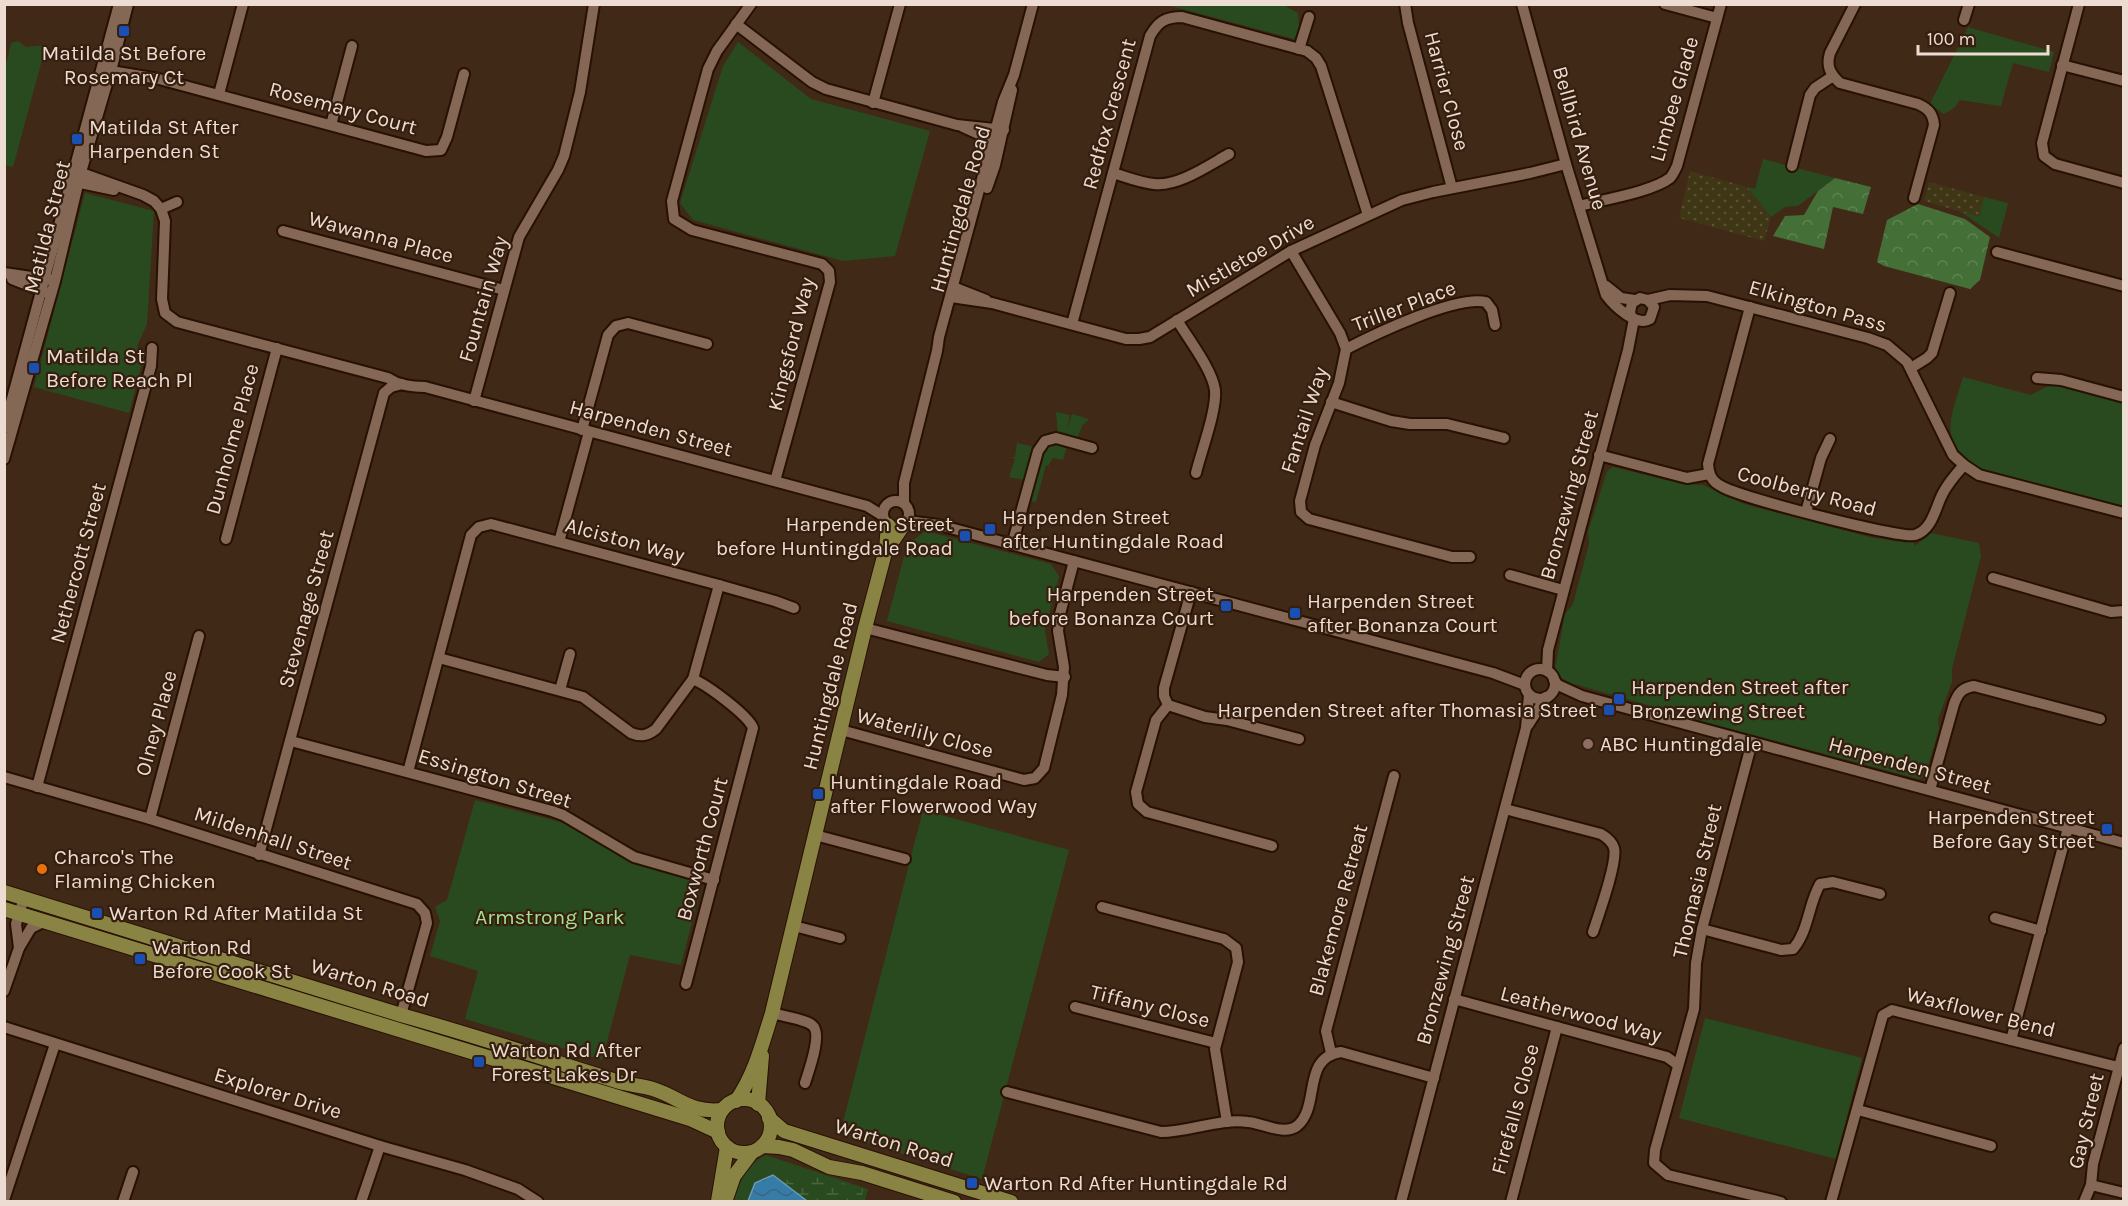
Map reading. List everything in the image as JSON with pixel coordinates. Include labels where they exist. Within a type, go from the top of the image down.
[{"type":"main road","name":"Huntingdale Road","points":[[736,1101],[763,1042],[772,1013],[886,549],[886,520]]},
{"type":"main road","name":"Huntingdale Road","points":[[886,549],[905,523]]},
{"type":"main road","name":"Warton Road","points":[[5,893],[467,1033],[615,1081],[652,1089],[690,1107],[722,1110]]},
{"type":"main road","name":"Warton Road","points":[[4,909],[690,1119],[718,1132]]},
{"type":"main road","points":[[60,925],[64,910]]},
{"type":"main road","name":"Huntingdale Road","points":[[758,1104],[763,1042]]},
{"type":"main road","points":[[718,1202],[727,1147],[718,1132],[719,1117],[722,1110],[736,1101],[751,1101],[758,1104]]},
{"type":"main road","name":"Warton Road","points":[[758,1104],[784,1131],[1011,1202]]},
{"type":"main road","points":[[725,1202],[734,1176],[770,1133],[769,1118]]},
{"type":"main road","name":"Warton Road","points":[[727,1147],[743,1153],[779,1147],[793,1150],[828,1167],[862,1173],[954,1202]]},
{"type":"street","name":"Matilda Street","points":[[108,66],[119,4]]},
{"type":"street","name":"Matilda Street","points":[[4,428],[47,292],[75,176],[128,4]]},
{"type":"street","points":[[219,94],[243,4]]},
{"type":"street","name":"Fountain Way","points":[[474,401],[519,237],[564,156],[580,92],[594,4]]},
{"type":"street","name":"Kingsford Way","points":[[751,4],[717,51],[708,69],[672,201],[670,221],[692,230],[822,264],[829,271],[830,282],[775,481]]},
{"type":"street","points":[[873,103],[900,4]]},
{"type":"street","name":"Huntingdale Road","points":[[898,503],[937,351],[944,338],[1000,129],[1011,103],[1014,75],[1033,4]]},
{"type":"street","name":"Harrier Close","points":[[1405,4],[1452,188]]},
{"type":"street","name":"Bellbird Avenue","points":[[1522,4],[1567,168],[1606,295],[1611,302],[1633,318]]},
{"type":"street","points":[[1665,4],[1718,18]]},
{"type":"street","name":"Limbee Glade","points":[[1580,210],[1602,207],[1611,200],[1660,184],[1671,177],[1677,166],[1721,4]]},
{"type":"street","points":[[1855,4],[1828,60],[1828,68],[1840,83],[1918,104],[1928,109],[1933,117],[1934,125],[1914,198]]},
{"type":"street","points":[[1964,20],[1969,4]]},
{"type":"street","points":[[2079,4],[2042,143],[2044,156],[2055,164],[2124,183]]},
{"type":"street","name":"Redfox Crescent","points":[[1072,324],[1150,36],[1158,23],[1170,17],[1182,17],[1308,51],[1316,58],[1322,66],[1368,215]]},
{"type":"street","points":[[1299,49],[1309,17]]},
{"type":"street","points":[[736,24],[812,82],[826,89],[957,125],[1000,129]]},
{"type":"street","points":[[331,125],[352,46]]},
{"type":"street","points":[[2062,65],[2124,81]]},
{"type":"street","name":"Rosemary Court","points":[[108,66],[426,151],[441,150],[447,137],[464,74]]},
{"type":"street","points":[[1792,166],[1810,95],[1815,88],[1833,76]]},
{"type":"street","points":[[957,125],[997,143]]},
{"type":"street","points":[[1113,173],[1154,184],[1166,184],[1177,181],[1229,154]]},
{"type":"street","name":"Mistletoe Drive","points":[[955,293],[1126,339],[1150,337],[1291,251],[1402,201],[1452,188],[1567,168]]},
{"type":"street","points":[[75,176],[143,195],[154,201],[161,209],[177,202]]},
{"type":"street","name":"Harpenden Street","points":[[161,209],[165,221],[162,299],[165,313],[177,321],[388,378],[394,382],[425,387],[867,506],[898,503],[939,525]]},
{"type":"street","name":"Wawanna Place","points":[[283,231],[504,290]]},
{"type":"street","name":"Fantail Way","points":[[1291,251],[1340,333],[1346,349],[1339,383],[1315,444],[1300,501],[1301,512],[1309,519],[1320,522],[1452,557],[1470,557]]},
{"type":"street","points":[[1997,252],[2124,286]]},
{"type":"street","points":[[4,275],[50,280]]},
{"type":"street","points":[[4,275],[47,292]]},
{"type":"street","points":[[1602,282],[1621,298],[1648,300],[1652,303],[1654,312]]},
{"type":"street","points":[[1911,368],[1932,353],[1950,293]]},
{"type":"street","name":"Elkington Pass","points":[[1648,300],[1670,295],[1707,296],[1879,342],[1896,351],[1911,368],[1942,435],[1953,455],[1964,465],[1979,475],[2124,513]]},
{"type":"street","points":[[1635,300],[1630,306],[1633,318],[1638,322],[1647,321],[1654,312],[1679,296]]},
{"type":"street","name":"Triller Place","points":[[1346,349],[1429,313],[1477,300],[1486,302],[1492,310],[1495,325]]},
{"type":"street","name":"Coolberry Road","points":[[1750,307],[1708,464],[1709,474],[1714,482],[1723,488],[1806,512],[1900,535],[1917,535],[1928,526],[1942,494],[1964,465]]},
{"type":"street","name":"Bronzewing Street","points":[[1401,1202],[1537,679],[1548,650],[1628,350],[1633,318]]},
{"type":"street","points":[[1177,320],[1211,376],[1215,391],[1196,473]]},
{"type":"street","points":[[559,542],[613,321],[707,344]]},
{"type":"street","name":"Bronzewing Street","points":[[1628,350],[1647,321]]},
{"type":"street","name":"Nethercott Street","points":[[37,787],[151,366],[152,348]]},
{"type":"street","name":"Dunholme Place","points":[[226,539],[277,348]]},
{"type":"street","name":"Harpenden Street","points":[[388,378],[395,376],[418,382],[425,387]]},
{"type":"street","points":[[2037,378],[2061,380],[2124,397]]},
{"type":"street","name":"Stevenage Street","points":[[260,855],[384,393],[391,387],[402,384]]},
{"type":"street","name":"Matilda Street","points":[[4,459],[14,391]]},
{"type":"street","points":[[1331,402],[1347,409],[1391,421],[1410,424],[1447,424],[1504,438]]},
{"type":"street","points":[[1012,545],[1038,451],[1045,441],[1056,438],[1092,448]]},
{"type":"street","points":[[1806,512],[1821,458],[1830,439]]},
{"type":"street","points":[[1599,455],[1688,478],[1709,474]]},
{"type":"street","points":[[886,520],[884,508],[898,503],[909,513],[905,523]]},
{"type":"street","name":"Harpenden Street","points":[[867,506],[896,527],[905,523],[939,525],[1493,673],[1537,679],[1582,696],[2124,843]]},
{"type":"street","name":"Alciston Way","points":[[408,772],[471,535],[477,522],[775,600],[794,608]]},
{"type":"street","points":[[1040,789],[1035,778],[1044,768],[1065,677],[1058,631],[1074,561]]},
{"type":"street","points":[[1510,575],[1563,590]]},
{"type":"street","points":[[1993,578],[2111,612],[2124,611]]},
{"type":"street","points":[[439,658],[583,697],[631,733],[639,736],[648,735],[656,729],[693,679],[719,585]]},
{"type":"street","points":[[1191,592],[1164,688],[1164,696],[1168,705],[1206,717],[1227,720],[1299,739]]},
{"type":"street","points":[[865,628],[1047,675],[1065,677]]},
{"type":"street","name":"Olney Place","points":[[150,819],[199,636]]},
{"type":"street","points":[[560,690],[570,654]]},
{"type":"street","points":[[693,679],[708,686],[751,723],[761,717]]},
{"type":"street","points":[[1537,679],[1553,691],[1548,696]]},
{"type":"street","name":"Harpenden Street","points":[[1537,679],[1539,699],[1548,696],[1582,696]]},
{"type":"street","points":[[1930,790],[1954,704],[1964,688],[1974,686],[2100,719]]},
{"type":"street","name":"Bronzewing Street","points":[[1526,728],[1548,696]]},
{"type":"street","points":[[1168,705],[1156,720],[1136,792],[1138,804],[1147,812],[1272,846]]},
{"type":"street","name":"Boxworth Court","points":[[686,984],[753,734],[751,723]]},
{"type":"street","name":"Waterlily Close","points":[[841,730],[1024,780],[1035,778]]},
{"type":"street","name":"Essington Street","points":[[291,741],[563,815],[634,857],[714,880]]},
{"type":"street","name":"Thomasia Street","points":[[1678,1065],[1694,1009],[1696,963],[1702,929],[1752,742]]},
{"type":"street","name":"Blakemore Retreat","points":[[1331,1053],[1326,1031],[1394,776]]},
{"type":"street","name":"Mildenhall Street","points":[[4,777],[150,819],[417,904],[425,913],[427,923],[402,1015]]},
{"type":"street","points":[[1505,809],[1601,834],[1608,838],[1614,847],[1614,857],[1593,932]]},
{"type":"street","points":[[2011,1040],[2068,828]]},
{"type":"street","points":[[815,836],[905,859]]},
{"type":"street","points":[[1702,929],[1781,950],[1793,949],[1802,938],[1814,894],[1820,884],[1833,882],[1880,894]]},
{"type":"street","points":[[19,948],[16,924],[24,898]]},
{"type":"street","points":[[1102,907],[1224,939],[1236,948],[1238,962],[1216,1043],[1215,1055],[1227,1122]]},
{"type":"street","points":[[1995,918],[2041,931]]},
{"type":"street","points":[[4,991],[19,948],[31,928],[45,921]]},
{"type":"street","points":[[794,926],[840,938]]},
{"type":"street","name":"Leatherwood Way","points":[[1454,999],[1667,1057],[1678,1065],[1655,1150],[1654,1163],[1668,1175],[1781,1202]]},
{"type":"street","name":"Tiffany Close","points":[[1075,1007],[1216,1043]]},
{"type":"street","name":"Waxflower Bend","points":[[1832,1202],[1883,1015],[1892,1010],[2118,1067]]},
{"type":"street","points":[[772,1013],[811,1023],[816,1029],[817,1038],[805,1083]]},
{"type":"street","name":"Explorer Drive","points":[[4,1027],[380,1146],[465,1170],[518,1189],[538,1202]]},
{"type":"street","name":"Firefalls Close","points":[[1511,1202],[1557,1027]]},
{"type":"street","points":[[4,1200],[55,1044]]},
{"type":"street","name":"Gay Street","points":[[2084,1202],[2091,1185],[2091,1172],[2124,1048]]},
{"type":"street","points":[[1007,1092],[1161,1132],[1227,1122],[1250,1122],[1280,1130],[1295,1128],[1304,1117],[1317,1067],[1323,1058],[1331,1053],[1341,1052],[1434,1078]]},
{"type":"street","points":[[1858,1110],[1991,1146]]},
{"type":"street","points":[[361,1202],[380,1146]]},
{"type":"street","points":[[123,1202],[133,1172]]},
{"type":"street","points":[[2091,1185],[2124,1193]]},
{"type":"green space","points":[[1167,5],[1286,5],[1298,13],[1299,28],[1294,39]]},
{"type":"green space","points":[[1968,27],[2054,52],[2049,72],[2013,63],[2001,106],[1960,100],[1954,108],[1944,114],[1930,104]]},
{"type":"green space","points":[[18,41],[26,47],[46,45],[13,167],[5,165],[5,69],[11,43]]},
{"type":"green space","points":[[738,42],[811,99],[930,131],[895,256],[843,261],[693,220],[680,203],[723,66]]},
{"type":"green space","points":[[1763,159],[1835,178],[1798,206],[1785,207],[1771,217],[1747,187],[1755,189]]},
{"type":"green space","points":[[1835,178],[1871,187],[1863,214],[1833,207],[1824,249],[1773,236],[1785,216],[1804,215],[1818,191]]},
{"type":"green space","points":[[85,193],[154,211],[147,324],[137,346],[144,356],[129,413],[34,387]]},
{"type":"green space","points":[[1984,197],[2008,203],[1999,238],[1961,212],[1979,216]]},
{"type":"green space","points":[[1918,204],[1965,219],[1990,237],[1980,280],[1970,289],[1884,266],[1877,262],[1887,220]]},
{"type":"green space","points":[[1963,377],[2031,395],[2046,387],[2061,384],[2123,400],[2123,507],[1975,467],[1963,456],[1952,436],[1952,415]]},
{"type":"green space","points":[[1056,412],[1070,415],[1067,430],[1072,414],[1089,419],[1082,426],[1077,439],[1058,434]]},
{"type":"green space","points":[[1017,443],[1031,446],[1033,449],[1025,480],[1009,477],[1015,459],[1011,457],[1015,457]]},
{"type":"green space","points":[[1056,443],[1067,446],[1063,460],[1053,458],[1048,466],[1046,465],[1036,502],[1029,501],[1042,451],[1045,446]]},
{"type":"green space","points":[[1613,467],[1683,484],[1703,485],[1744,504],[1873,538],[1913,542],[1915,546],[1931,533],[1979,543],[1981,556],[1952,669],[1952,682],[1938,719],[1939,729],[1925,776],[1919,779],[1720,726],[1571,683],[1556,675],[1555,669],[1565,614],[1573,604],[1589,544],[1588,532],[1607,471]]},
{"type":"green space","points":[[925,531],[1051,564],[1059,576],[1045,631],[1049,654],[1039,662],[887,621],[907,545]]},
{"type":"green space","name":"Armstrong Park","points":[[475,800],[568,824],[632,862],[702,883],[681,965],[630,955],[602,1060],[465,1019],[478,971],[430,956],[440,921],[435,907],[447,900]]},
{"type":"green space","points":[[923,810],[1069,850],[982,1179],[840,1134]]},
{"type":"green space","points":[[1705,1018],[1862,1058],[1836,1159],[1679,1118]]},
{"type":"green space","points":[[766,1155],[868,1189],[865,1201],[732,1202],[749,1169]]},
{"type":"green space","points":[[801,1177],[824,1178],[863,1189],[861,1201],[749,1202],[759,1187],[784,1178],[797,1185]]},
{"type":"sand","points":[[1690,171],[1747,187],[1771,217],[1764,241],[1679,218]]},
{"type":"sand","points":[[1929,182],[1984,197],[1979,217],[1924,201]]},
{"type":"water","points":[[773,1175],[807,1201],[748,1201],[755,1183]]},
{"type":"place","name":"Matilda St Before Rosemary Ct","points":[[124,31]]},
{"type":"place","name":"Matilda St After Harpenden St","points":[[77,139]]},
{"type":"place","name":"Matilda St Before Reach Pl","points":[[34,368]]},
{"type":"place","name":"Harpenden Street after Huntingdale Road","points":[[990,529]]},
{"type":"place","name":"Harpenden Street before Huntingdale Road","points":[[965,536]]},
{"type":"place","name":"Harpenden Street before Bonanza Court","points":[[1226,606]]},
{"type":"place","name":"Harpenden Street after Bonanza Court","points":[[1295,613]]},
{"type":"place","name":"Harpenden Street after Bronzewing Street","points":[[1619,699]]},
{"type":"place","name":"Harpenden Street after Thomasia Street","points":[[1609,710]]},
{"type":"place","name":"ABC Huntingdale","points":[[1588,744]]},
{"type":"place","name":"Huntingdale Road after Flowerwood Way","points":[[818,794]]},
{"type":"place","name":"Harpenden Street Before Gay Street","points":[[2107,829]]},
{"type":"place","name":"Charco's The Flaming Chicken","points":[[42,869]]},
{"type":"place","name":"Warton Rd After Matilda St","points":[[97,913]]},
{"type":"place","name":"Warton Rd Before Cook St","points":[[140,959]]},
{"type":"place","name":"Warton Rd After Forest Lakes Dr","points":[[479,1062]]},
{"type":"place","name":"Warton Rd After Huntingdale Rd","points":[[972,1183]]}]
